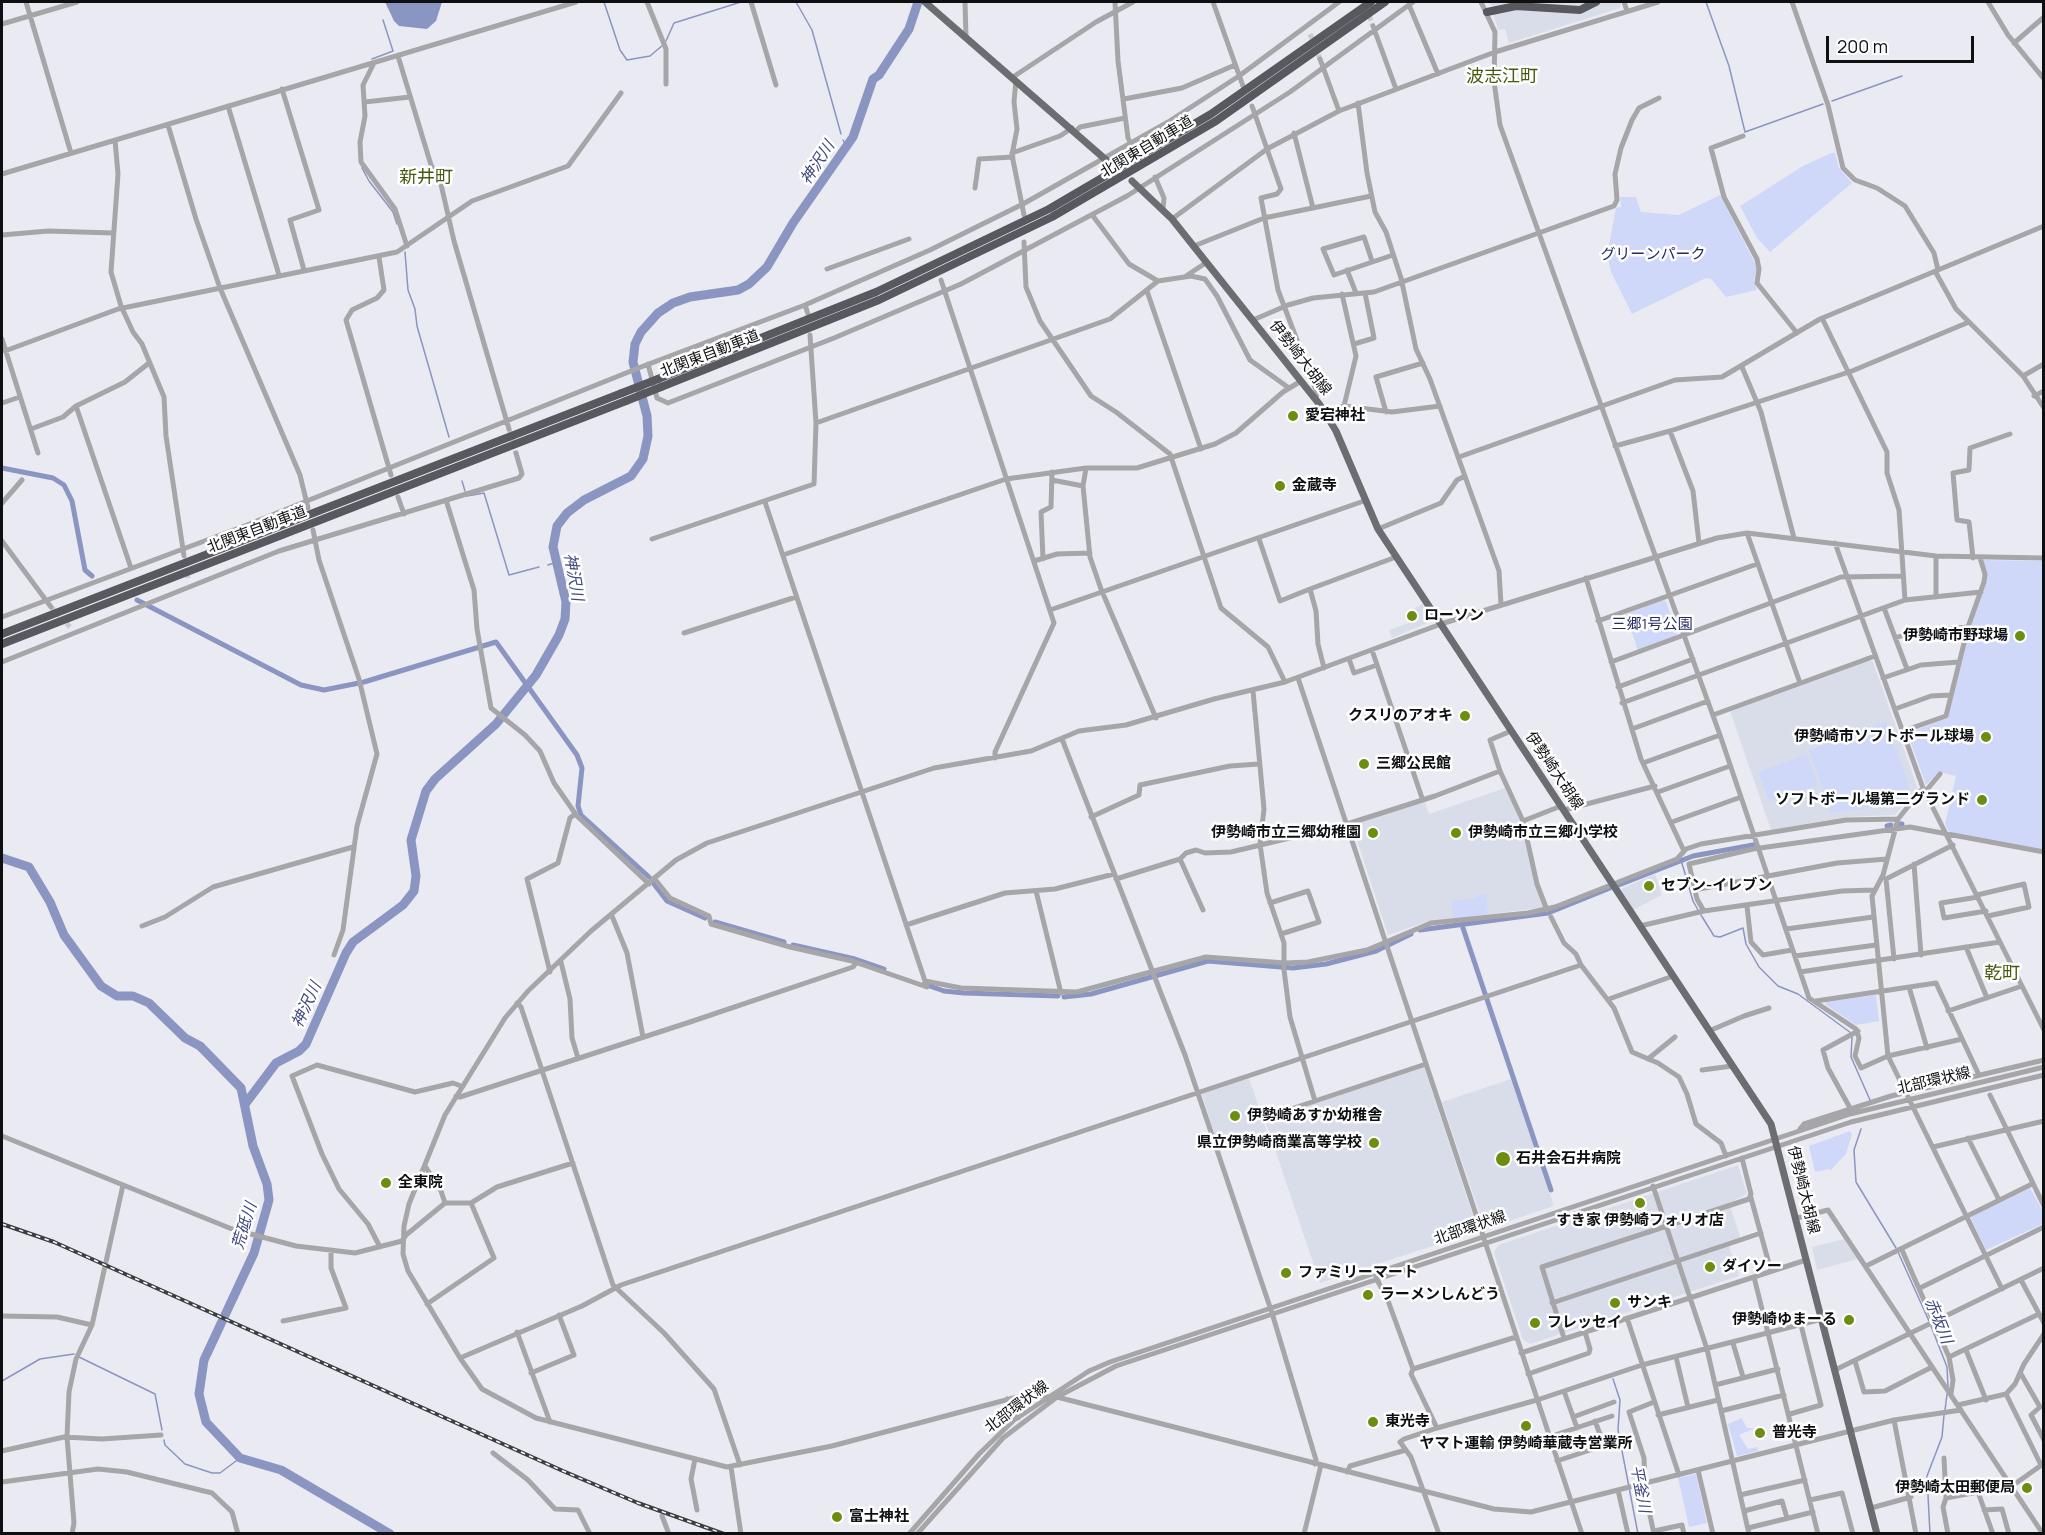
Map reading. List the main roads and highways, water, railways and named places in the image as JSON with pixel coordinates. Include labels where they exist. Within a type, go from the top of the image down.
[{"type":"highway","points":[[1298,55],[1362,2]]},
{"type":"highway","name":"北関東自動車道","points":[[660,383],[876,292],[998,236],[1160,146],[1298,55],[1371,2]]},
{"type":"highway","name":"北関東自動車道","points":[[2,634],[888,296],[1052,217],[1216,121],[1385,2]]},
{"type":"highway","points":[[1348,29],[1393,2]]},
{"type":"highway","points":[[1488,12],[1512,6],[1580,10],[1594,2]]},
{"type":"highway","name":"北関東自動車道","points":[[2,644],[624,397]]},
{"type":"main road","points":[[925,2],[1113,165]]},
{"type":"main road","name":"伊勢崎大胡線","points":[[1132,182],[1172,219],[1316,398],[1336,431],[1364,501],[1378,529],[1771,1124],[1797,1218],[1876,1533]]},
{"type":"waterway","points":[[604,2],[620,50],[627,60],[650,56],[663,45]]},
{"type":"waterway","points":[[666,41],[674,23],[741,2]]},
{"type":"waterway","points":[[796,2],[812,30],[841,134]]},
{"type":"waterway","name":"神沢川","points":[[246,1103],[276,1063],[299,1051],[306,1044],[353,942],[403,905],[414,891],[416,876],[411,840],[426,791],[435,779],[496,724],[536,675],[559,635],[565,619],[566,602],[553,547],[557,526],[567,513],[584,500],[631,476],[643,459],[648,436],[647,416],[633,362],[635,344],[641,332],[658,313],[673,303],[690,297],[738,290],[749,284],[767,267],[793,223],[853,137],[873,79],[879,75],[909,29],[918,2]]},
{"type":"waterway","points":[[1706,2],[1729,66],[1745,132],[1823,104]]},
{"type":"waterway","points":[[372,59],[393,51],[383,20]]},
{"type":"waterway","points":[[1832,101],[1902,76]]},
{"type":"waterway","name":"神沢川","points":[[843,140],[846,146]]},
{"type":"waterway","points":[[362,168],[393,212],[397,224]]},
{"type":"waterway","points":[[405,252],[408,290],[449,437]]},
{"type":"waterway","points":[[2,468],[53,478],[64,485],[72,501],[85,570],[92,576]]},
{"type":"waterway","points":[[462,481],[465,491]]},
{"type":"waterway","points":[[467,496],[484,493],[509,575],[539,567]]},
{"type":"waterway","points":[[548,565],[557,562]]},
{"type":"waterway","points":[[137,600],[301,685],[324,690],[364,682],[496,642],[577,755],[582,768],[578,806],[581,815],[649,877]]},
{"type":"waterway","points":[[1887,826],[1891,825]]},
{"type":"waterway","name":"赤坂川","points":[[1616,886],[1693,856],[1753,845]]},
{"type":"waterway","name":"荒砥川","points":[[2,858],[29,867],[50,902],[64,935],[101,986],[117,996],[133,996],[149,1003],[185,1038],[200,1046],[241,1088],[253,1146],[267,1184],[269,1200],[254,1253],[204,1360],[199,1394],[206,1422],[240,1458],[281,1470],[390,1534]]},
{"type":"waterway","name":"赤坂川","points":[[1681,860],[1693,901],[1698,910]]},
{"type":"waterway","points":[[654,884],[667,901],[705,918]]},
{"type":"waterway","points":[[1420,930],[1548,913],[1610,888]]},
{"type":"waterway","name":"赤坂川","points":[[1701,915],[1714,936],[1720,937],[1743,928],[1746,944],[1759,967],[1778,986],[1798,994],[1851,1033]]},
{"type":"waterway","points":[[715,922],[784,942]]},
{"type":"waterway","points":[[1463,928],[1551,1190]]},
{"type":"waterway","points":[[1064,997],[1091,994],[1208,961],[1293,968],[1326,964],[1376,951],[1411,934]]},
{"type":"waterway","points":[[793,945],[855,959],[884,969]]},
{"type":"waterway","points":[[924,984],[944,991],[964,993],[1058,996]]},
{"type":"waterway","name":"赤坂川","points":[[1852,1037],[1851,1057],[1870,1100]]},
{"type":"waterway","name":"赤坂川","points":[[1861,1129],[1854,1150],[1856,1182],[1896,1248]]},
{"type":"waterway","name":"赤坂川","points":[[1898,1252],[1929,1321]]},
{"type":"waterway","name":"赤坂川","points":[[1931,1326],[1947,1367],[1948,1387]]},
{"type":"waterway","points":[[2,1381],[40,1359],[74,1354]]},
{"type":"waterway","points":[[79,1357],[155,1394],[162,1430]]},
{"type":"waterway","name":"平釜川","points":[[1613,1379],[1620,1400],[1618,1430],[1638,1534]]},
{"type":"waterway","name":"赤坂川","points":[[1945,1410],[1947,1394]]},
{"type":"waterway","name":"赤坂川","points":[[1930,1534],[1927,1476],[1942,1437],[1944,1415]]},
{"type":"waterway","points":[[164,1440],[165,1445],[185,1464],[212,1473],[220,1473],[240,1458]]},
{"type":"tunnel","points":[[1364,2],[1373,26]]},
{"type":"tunnel","points":[[1310,34],[1320,59]]},
{"type":"tunnel","points":[[509,429],[516,453]]},
{"type":"tunnel","points":[[185,561],[188,578]]},
{"type":"tunnel","points":[[51,607],[71,628]]},
{"type":"railway","points":[[2,1224],[54,1242],[563,1471],[638,1503],[724,1534]]},
{"type":"place","name":"愛宕神社","points":[[1293,416]]},
{"type":"place","name":"金蔵寺","points":[[1280,486]]},
{"type":"place","name":"ローソン","points":[[1412,616]]},
{"type":"place","name":"伊勢崎市野球場","points":[[2020,636]]},
{"type":"place","name":"クスリのアオキ","points":[[1465,716]]},
{"type":"place","name":"伊勢崎市ソフトボール球場","points":[[1986,737]]},
{"type":"place","name":"三郷公民館","points":[[1364,764]]},
{"type":"place","name":"ソフトボール場第二グランド","points":[[1982,800]]},
{"type":"place","name":"伊勢崎市立三郷幼稚園","points":[[1373,833]]},
{"type":"place","name":"伊勢崎市立三郷小学校","points":[[1456,833]]},
{"type":"place","name":"セブン-イレブン","points":[[1649,886]]},
{"type":"place","name":"伊勢崎あすか幼稚舎","points":[[1235,1116]]},
{"type":"place","name":"県立伊勢崎商業高等学校","points":[[1374,1143]]},
{"type":"place","name":"石井会石井病院","points":[[1503,1159]]},
{"type":"place","name":"全東院","points":[[386,1183]]},
{"type":"place","name":"すき家 伊勢崎フォリオ店","points":[[1640,1203]]},
{"type":"place","name":"ダイソー","points":[[1710,1267]]},
{"type":"place","name":"ファミリーマート","points":[[1286,1273]]},
{"type":"place","name":"ラーメンしんどう","points":[[1368,1295]]},
{"type":"place","name":"サンキ","points":[[1615,1303]]},
{"type":"place","name":"伊勢崎ゆまーる","points":[[1849,1320]]},
{"type":"place","name":"フレッセイ","points":[[1535,1323]]},
{"type":"place","name":"東光寺","points":[[1373,1422]]},
{"type":"place","name":"ヤマト運輸 伊勢崎華蔵寺営業所","points":[[1526,1426]]},
{"type":"place","name":"普光寺","points":[[1760,1433]]},
{"type":"place","name":"伊勢崎太田郵便局","points":[[2027,1488]]},
{"type":"place","name":"富士神社","points":[[837,1517]]},
{"type":"district","name":"波志江町","points":[[1502,77]]},
{"type":"district","name":"新井町","points":[[426,178]]},
{"type":"district","name":"乾町","points":[[2002,974]]},
{"type":"park label","name":"グリーンパーク","points":[[1653,255]]},
{"type":"park label","name":"三郷1号公園","points":[[1652,625]]}]
